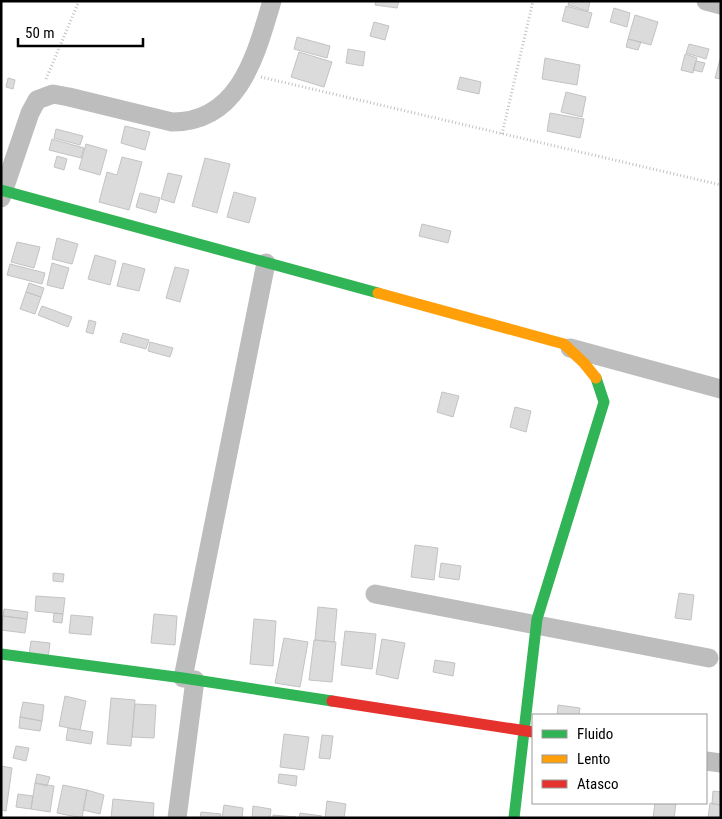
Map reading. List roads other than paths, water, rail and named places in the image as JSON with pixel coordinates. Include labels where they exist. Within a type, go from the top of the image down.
[{"type":"street","points":[[272,1],[246,74],[232,97],[208,114],[188,122],[172,122],[53,94],[37,100],[30,113],[2,193],[564,344],[587,365],[601,385],[604,402],[537,625],[529,732],[514,818]]},
{"type":"street","points":[[706,1],[721,5]]},
{"type":"street","points":[[178,818],[189,679],[266,263]]},
{"type":"street","points":[[567,348],[721,389]]},
{"type":"street","points":[[375,594],[709,658]]},
{"type":"street","points":[[1,654],[189,679],[529,732]]},
{"type":"street","points":[[707,761],[721,763]]}]
